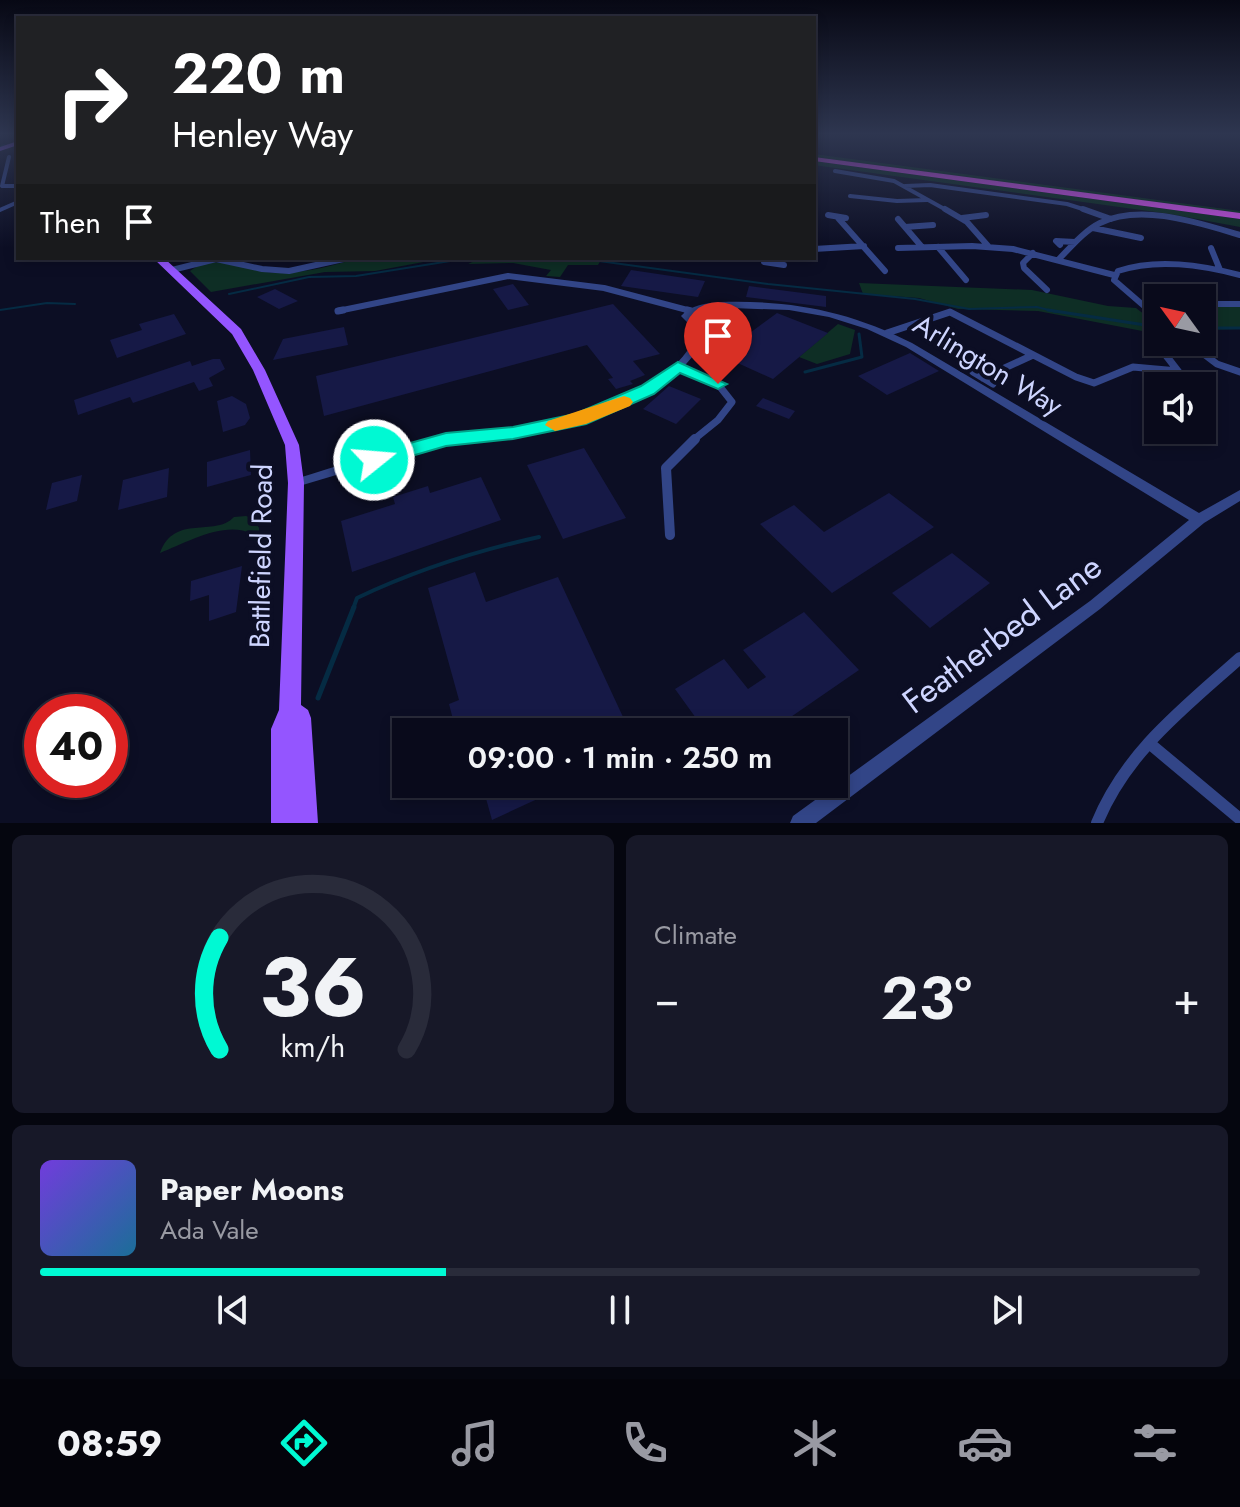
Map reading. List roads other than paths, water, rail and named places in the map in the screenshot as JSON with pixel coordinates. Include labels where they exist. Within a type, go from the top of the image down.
[{"type":"highway","points":[[907,171],[1240,216]]},
{"type":"main road","name":"Battlefield Road","points":[[160,260],[237,332],[259,370],[292,445],[296,483],[290,710],[282,729],[283,823]]},
{"type":"main road","name":"Battlefield Road","points":[[290,710],[300,718],[306,823]]},
{"type":"street","points":[[840,173],[884,178],[905,186],[961,218],[989,247]]},
{"type":"street","points":[[905,186],[924,184],[1074,206],[1111,219]]},
{"type":"street","points":[[850,196],[897,201],[928,200]]},
{"type":"street","points":[[828,215],[846,218]]},
{"type":"street","points":[[961,218],[982,217]]},
{"type":"street","points":[[838,218],[843,229],[864,246],[885,271]]},
{"type":"street","points":[[898,219],[922,247]]},
{"type":"street","points":[[1058,260],[1093,228],[1111,219],[1167,219],[1240,235]]},
{"type":"street","points":[[905,227],[933,225]]},
{"type":"street","points":[[1093,228],[1141,238]]},
{"type":"street","points":[[1056,241],[1075,242]]},
{"type":"street","points":[[816,249],[864,246]]},
{"type":"street","points":[[938,247],[968,277]]},
{"type":"street","points":[[898,248],[989,247],[1033,253],[1114,275],[1135,266],[1220,270],[1240,275]]},
{"type":"street","points":[[1215,252],[1220,270]]},
{"type":"street","points":[[1033,253],[1023,263],[1024,268],[1047,291]]},
{"type":"street","points":[[172,270],[209,260]]},
{"type":"street","points":[[226,260],[281,271],[338,260]]},
{"type":"street","points":[[764,262],[775,260],[784,265]]},
{"type":"street","points":[[1114,275],[1119,288],[1144,307]]},
{"type":"street","points":[[296,483],[446,440],[513,433],[580,419],[647,390],[678,367],[711,319],[709,311],[692,314],[604,288],[508,276],[338,311]]},
{"type":"street","points":[[1216,302],[1240,304]]},
{"type":"street","name":"Arlington Way","points":[[692,314],[735,305],[794,307],[838,314],[887,333],[1199,519]]},
{"type":"street","name":"Arlington Way","points":[[711,319],[735,305]]},
{"type":"street","points":[[887,333],[950,312],[1094,383],[1133,367],[1178,371]]},
{"type":"street","points":[[692,314],[698,339]]},
{"type":"street","points":[[983,378],[1033,355]]},
{"type":"street","points":[[1166,356],[1178,371]]},
{"type":"street","points":[[1206,356],[1217,364],[1240,372]]},
{"type":"street","points":[[670,535],[666,468],[673,457],[725,414],[732,402],[728,391],[718,384],[678,367]]},
{"type":"street","points":[[973,372],[993,384]]},
{"type":"street","name":"Featherbed Lane","points":[[800,823],[1095,605],[1199,519],[1240,495]]},
{"type":"street","points":[[1097,823],[1115,783],[1149,743],[1240,658]]},
{"type":"street","points":[[1149,743],[1240,819]]},
{"type":"waterway","points":[[229,294],[309,277],[356,276],[456,260]]},
{"type":"waterway","points":[[592,260],[768,284],[915,299],[969,309],[1037,307],[1049,310]]},
{"type":"waterway","points":[[0,310],[47,303],[75,304]]},
{"type":"waterway","points":[[1049,310],[1144,325]]},
{"type":"waterway","points":[[1049,310],[1056,312]]},
{"type":"waterway","points":[[1216,328],[1240,328]]},
{"type":"waterway","points":[[805,372],[862,357],[859,334]]},
{"type":"waterway","points":[[353,609],[357,598],[424,570],[539,537]]},
{"type":"waterway","points":[[318,698],[354,607]]}]
